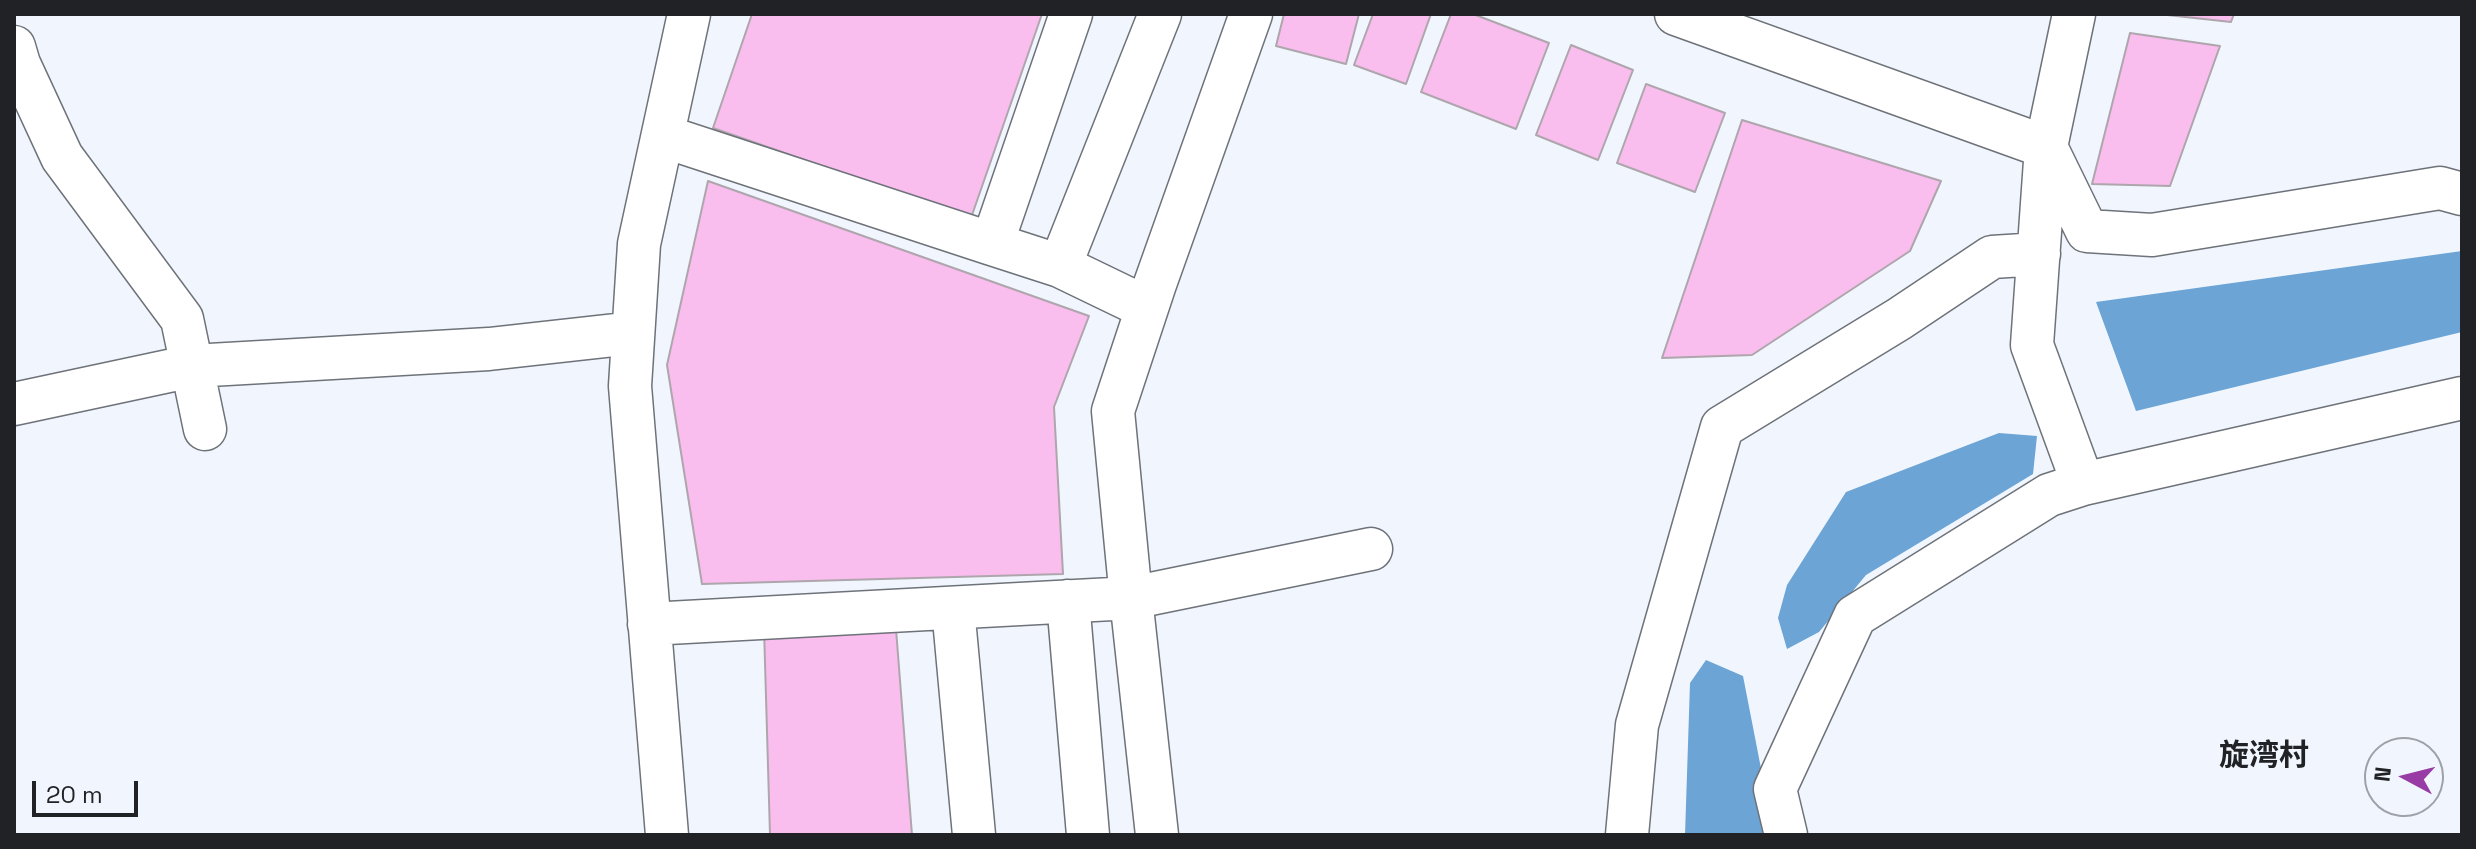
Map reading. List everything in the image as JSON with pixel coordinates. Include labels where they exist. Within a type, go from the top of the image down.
[{"type":"street","points":[[667,835],[630,386],[639,244],[689,14]]},
{"type":"street","points":[[992,244],[1071,14]]},
{"type":"street","points":[[1060,266],[1160,14]]},
{"type":"street","points":[[1157,835],[1113,411],[1251,14]]},
{"type":"street","points":[[1676,14],[1756,28],[2046,147]]},
{"type":"street","points":[[2049,14],[2030,114],[2087,231],[2152,235],[2440,188],[2462,194]]},
{"type":"street","points":[[2074,14],[2046,147],[2032,345],[2083,484]]},
{"type":"street","points":[[14,47],[62,157],[182,319],[205,429]]},
{"type":"street","points":[[663,136],[1060,266],[1147,308]]},
{"type":"street","points":[[1627,835],[1637,725],[1722,427],[1899,319],[1992,257],[2039,254]]},
{"type":"street","points":[[14,404],[192,366],[489,349],[633,333]]},
{"type":"street","points":[[1786,835],[1775,789],[1855,616],[2049,495],[2083,484],[2462,398]]},
{"type":"street","points":[[649,624],[1131,598],[1371,549]]},
{"type":"street","points":[[1068,601],[1088,835]]},
{"type":"street","points":[[953,608],[974,835]]},
{"type":"water","points":[[2462,251],[2462,332],[2136,411],[2096,302]]},
{"type":"water","points":[[1999,433],[2037,436],[2033,474],[1866,575],[1819,632],[1787,649],[1778,618],[1787,585],[1846,492]]},
{"type":"water","points":[[1706,660],[1743,676],[1774,835],[1685,835],[1690,683]]},
{"type":"building","points":[[752,14],[1042,14],[971,218],[713,128]]},
{"type":"building","points":[[1284,14],[1359,14],[1346,64],[1276,46]]},
{"type":"building","points":[[1373,14],[1431,14],[1406,84],[1354,65]]},
{"type":"building","points":[[1451,14],[1473,14],[1549,43],[1516,129],[1421,92]]},
{"type":"building","points":[[2158,14],[2234,14],[2231,22]]},
{"type":"building","points":[[2130,33],[2220,46],[2170,186],[2092,184]]},
{"type":"building","points":[[1571,45],[1633,70],[1598,160],[1536,135]]},
{"type":"building","points":[[1646,84],[1725,113],[1695,192],[1617,163]]},
{"type":"building","points":[[1742,120],[1941,181],[1910,251],[1752,355],[1662,358]]},
{"type":"building","points":[[708,181],[1089,316],[1054,407],[1063,574],[702,584],[667,365]]},
{"type":"building","points":[[895,616],[912,835],[770,835],[764,628]]},
{"type":"district","name":"旋湾村","points":[[2264,757]]}]
